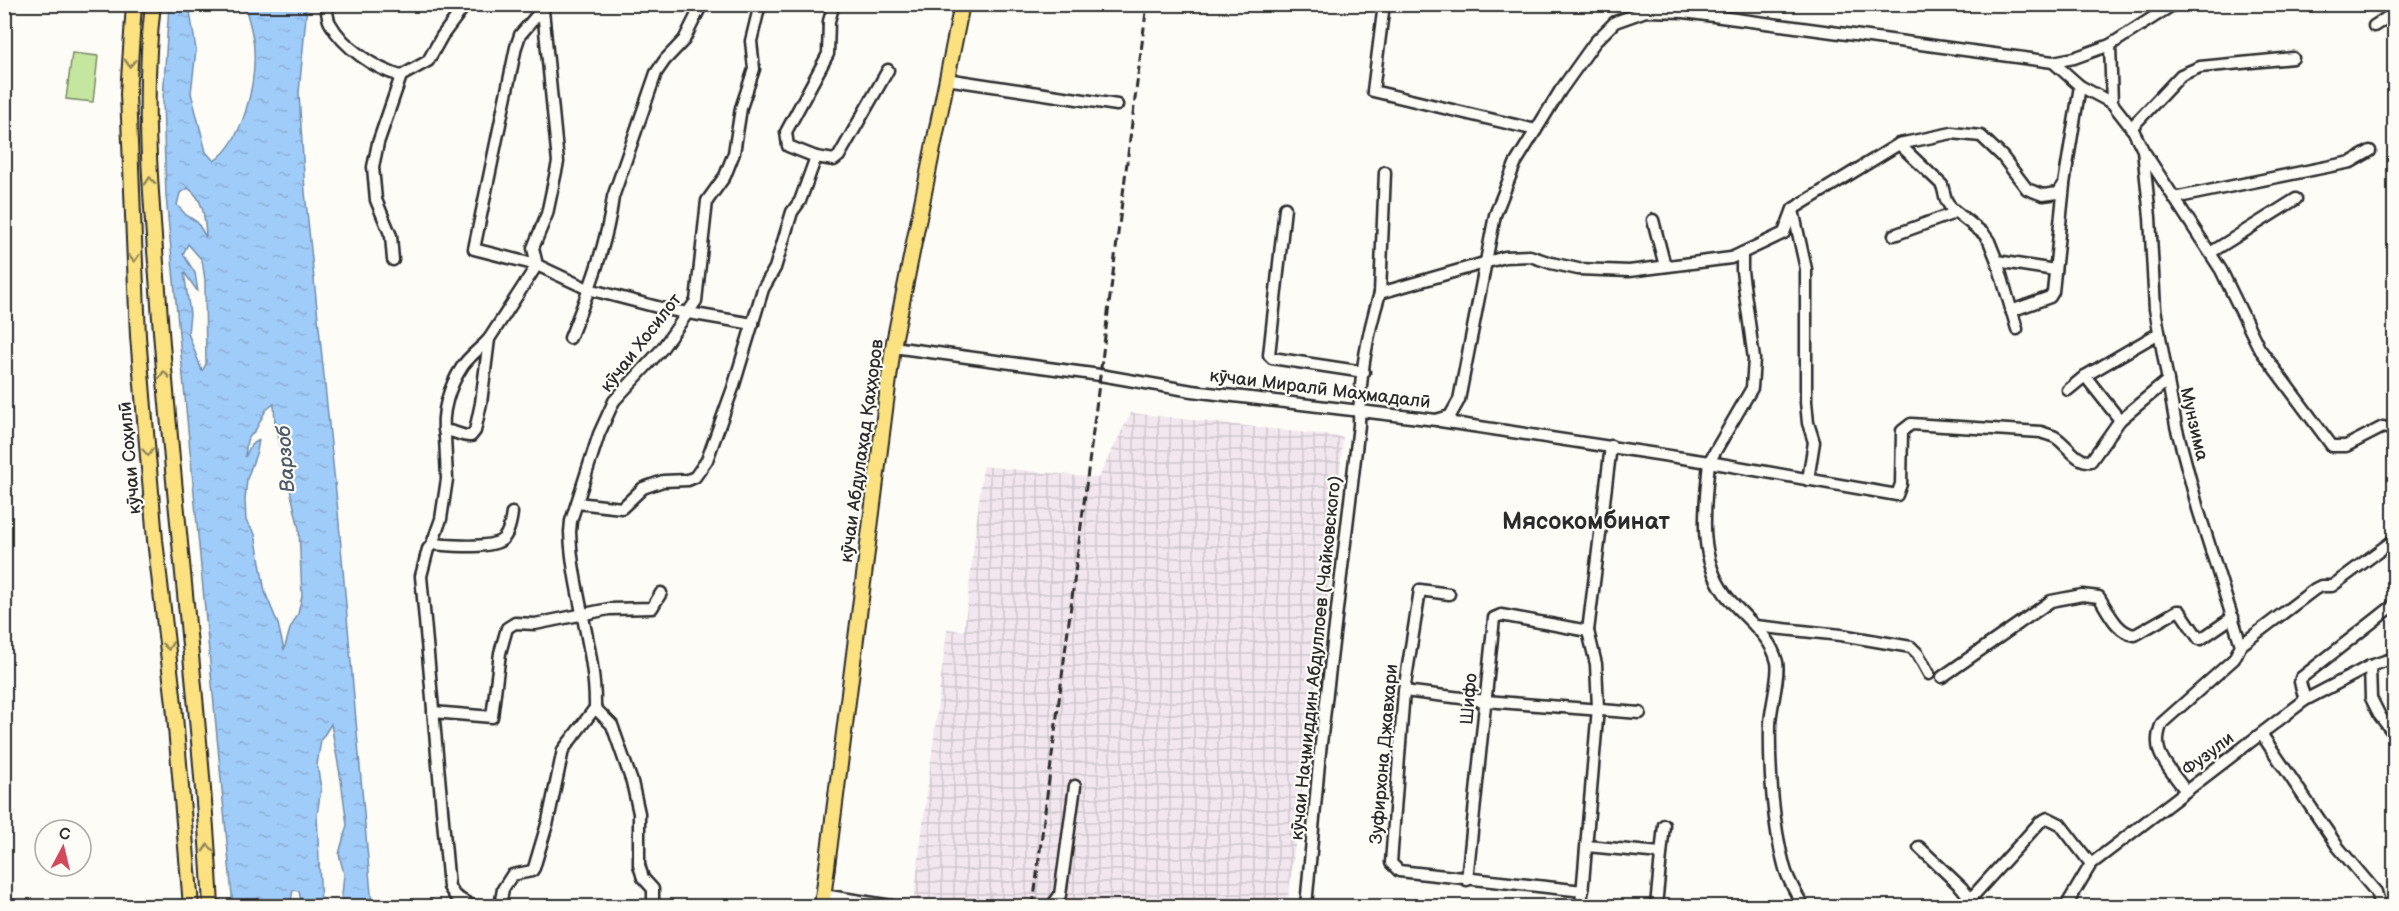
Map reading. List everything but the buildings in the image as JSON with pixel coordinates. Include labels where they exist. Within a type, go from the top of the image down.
[{"type":"main road","name":"кӯчаи Соҳилӣ","points":[[134,4],[128,94],[138,336],[155,540],[174,704],[189,904]]},
{"type":"main road","points":[[153,4],[146,72],[149,171],[164,383],[206,821],[211,906]]},
{"type":"main road","name":"кӯчаи Абдулаҳад Қаҳҳоров","points":[[823,901],[893,347],[962,4]]},
{"type":"main road","points":[[155,540],[163,548],[170,547],[180,538]]},
{"type":"main road","points":[[162,593],[169,588],[177,587],[185,590]]},
{"type":"street","points":[[327,4],[329,22],[352,48],[400,76]]},
{"type":"street","points":[[393,260],[390,236],[376,200],[373,168],[378,143],[400,76],[428,61],[442,36],[466,4]]},
{"type":"street","points":[[570,338],[611,214],[613,196],[656,73],[684,40],[702,4]]},
{"type":"street","name":"кӯчаи Хосилот","points":[[595,708],[596,692],[581,615],[570,532],[598,434],[614,401],[661,350],[686,312],[694,305],[697,297],[707,201],[730,167],[744,97],[754,69],[751,51],[752,33],[760,4]]},
{"type":"street","points":[[834,4],[830,21],[828,54],[786,132],[785,138],[788,146],[816,157],[834,160],[839,156],[888,70]]},
{"type":"street","points":[[1384,4],[1373,91],[1536,130]]},
{"type":"street","name":"кӯчаи Миралӣ Маҳмадалӣ","points":[[893,347],[1100,375],[1192,391],[1436,420],[1450,416],[1459,400],[1494,215],[1515,164],[1560,91],[1595,42],[1615,22],[1646,11],[1684,12],[2053,62],[2074,58],[2110,45],[2174,4]]},
{"type":"street","points":[[544,7],[520,34],[516,47],[474,249],[537,265],[588,289],[686,312],[753,324]]},
{"type":"street","points":[[472,906],[455,896],[449,887],[434,712],[420,588],[428,549],[441,519],[447,478],[445,436],[442,426],[452,387],[462,365],[489,339],[537,265],[533,248],[547,214],[558,162],[544,7]]},
{"type":"street","points":[[2374,26],[2394,13]]},
{"type":"street","points":[[2110,45],[2112,103]]},
{"type":"street","points":[[2131,128],[2181,75],[2200,67],[2293,58]]},
{"type":"street","name":"Мунзима","points":[[2053,62],[2080,86],[2112,103],[2131,128],[2143,150],[2150,217],[2155,309],[2176,426],[2198,509],[2241,645]]},
{"type":"street","points":[[946,79],[1117,105]]},
{"type":"street","points":[[2011,311],[2050,297],[2053,292],[2064,184],[2080,86]]},
{"type":"street","points":[[1380,293],[1437,279],[1505,257],[1530,255],[1578,269],[1629,271],[1731,258],[1784,233],[1793,209],[1899,144],[1952,133],[1981,136],[2002,156],[2027,189],[2043,195],[2058,194],[2064,184]]},
{"type":"street","points":[[1899,144],[1942,185],[1946,200],[1954,211],[1984,234],[1998,261],[2017,329]]},
{"type":"street","points":[[2143,150],[2221,270],[2259,348],[2332,446],[2346,446],[2383,427],[2394,430]]},
{"type":"street","points":[[2174,198],[2351,162],[2370,151]]},
{"type":"street","points":[[577,503],[622,508],[643,488],[663,481],[688,480],[695,477],[707,460],[716,440],[763,289],[775,268],[792,212],[800,201],[816,157]]},
{"type":"street","name":"кӯчаи Наҷмиддин Абдуллоев (Чайковского)","points":[[1305,906],[1320,752],[1359,412],[1373,315],[1380,293],[1385,172]]},
{"type":"street","points":[[2210,253],[2296,199]]},
{"type":"street","points":[[1285,208],[1269,355],[1272,358],[1364,372]]},
{"type":"street","points":[[1793,209],[1806,268],[1806,402],[1808,423],[1814,442],[1808,480]]},
{"type":"street","points":[[1894,235],[1949,215],[1954,211]]},
{"type":"street","points":[[1653,220],[1665,266]]},
{"type":"street","points":[[1742,253],[1742,271],[1754,358],[1752,388],[1708,462],[1704,532],[1711,564],[1725,593],[1768,642],[1777,663],[1770,725],[1774,818],[1784,867],[1803,906]]},
{"type":"street","points":[[1998,261],[2055,270]]},
{"type":"street","points":[[2068,390],[2085,376],[2159,333]]},
{"type":"street","points":[[445,436],[447,431],[471,436],[475,431],[482,403],[489,339]]},
{"type":"street","points":[[2085,376],[2120,420]]},
{"type":"street","points":[[1436,420],[1611,446],[1897,495],[1901,484],[1902,431],[1911,424],[2041,432],[2055,438],[2081,460],[2088,462],[2120,420],[2168,380]]},
{"type":"street","points":[[1581,906],[1598,708],[1596,664],[1588,631],[1611,446]]},
{"type":"street","points":[[432,544],[493,543],[503,539],[510,526],[512,513]]},
{"type":"street","points":[[2182,786],[2158,749],[2157,735],[2162,723],[2234,659],[2241,645],[2315,589],[2332,586],[2394,540]]},
{"type":"street","name":"Зуфирхона Джавхари","points":[[1449,594],[1420,590],[1404,691],[1391,863],[1399,871],[1583,891]]},
{"type":"street","points":[[434,712],[492,717],[495,711],[500,653],[507,628],[515,622],[535,624],[609,609],[652,608],[661,593]]},
{"type":"street","points":[[1942,677],[2051,601],[2082,595],[2099,597],[2122,630],[2127,634],[2135,635],[2177,611],[2180,611],[2199,639],[2233,617]]},
{"type":"street","points":[[2305,700],[2301,678],[2394,605]]},
{"type":"street","name":"Шифо","points":[[1467,880],[1492,622],[1497,615],[1588,631]]},
{"type":"street","points":[[1755,626],[1841,635],[1911,646],[1929,674]]},
{"type":"street","name":"Фузули","points":[[2066,906],[2091,864],[2305,700],[2370,666],[2394,658]]},
{"type":"street","points":[[2370,666],[2371,698],[2380,716],[2394,734]]},
{"type":"street","points":[[1404,691],[1486,701],[1641,713]]},
{"type":"street","points":[[500,906],[502,889],[512,875],[532,871],[534,867],[548,821],[563,750],[595,708],[612,725],[632,782],[639,813],[639,865],[643,878],[653,889],[653,906]]},
{"type":"street","points":[[2262,735],[2338,847],[2376,892],[2380,906]]},
{"type":"street","points":[[1052,906],[1060,896],[1075,786]]},
{"type":"street","points":[[1919,847],[1962,888],[1967,903],[2040,822],[2048,818],[2060,824],[2091,864]]},
{"type":"street","points":[[1656,906],[1664,825]]},
{"type":"street","points":[[1587,846],[1660,853]]},
{"type":"street","points":[[823,901],[892,906]]},
{"type":"shaded area","points":[[1131,413],[1343,437],[1333,557],[1287,906],[913,906],[947,629],[964,631],[983,466],[1098,478]]},
{"type":"green space","points":[[72,53],[98,56],[93,102],[66,99]]},
{"type":"water","name":"Варзоб","points":[[169,5],[189,5],[196,50],[191,93],[206,152],[214,161],[233,140],[246,111],[250,95],[254,44],[245,5],[307,5],[299,93],[305,192],[338,512],[372,906],[341,906],[344,874],[339,854],[347,825],[331,724],[321,740],[317,765],[321,788],[317,815],[321,906],[302,906],[299,891],[293,890],[290,906],[233,906],[166,196],[163,100]],"holes":[[[188,188],[200,203],[206,237],[197,222],[177,205],[180,193]],[[188,244],[202,260],[205,280],[206,364],[202,371],[188,333],[190,314],[184,272],[198,292],[195,273],[183,254]],[[274,404],[275,423],[299,529],[302,596],[298,614],[290,629],[284,650],[278,624],[265,592],[255,534],[246,521],[247,479],[259,440],[251,445],[245,457],[247,440],[266,410]]]},
{"type":"railway","points":[[1033,906],[1147,4]]},
{"type":"district","name":"Мясокомбинат","points":[[1586,521]]}]
